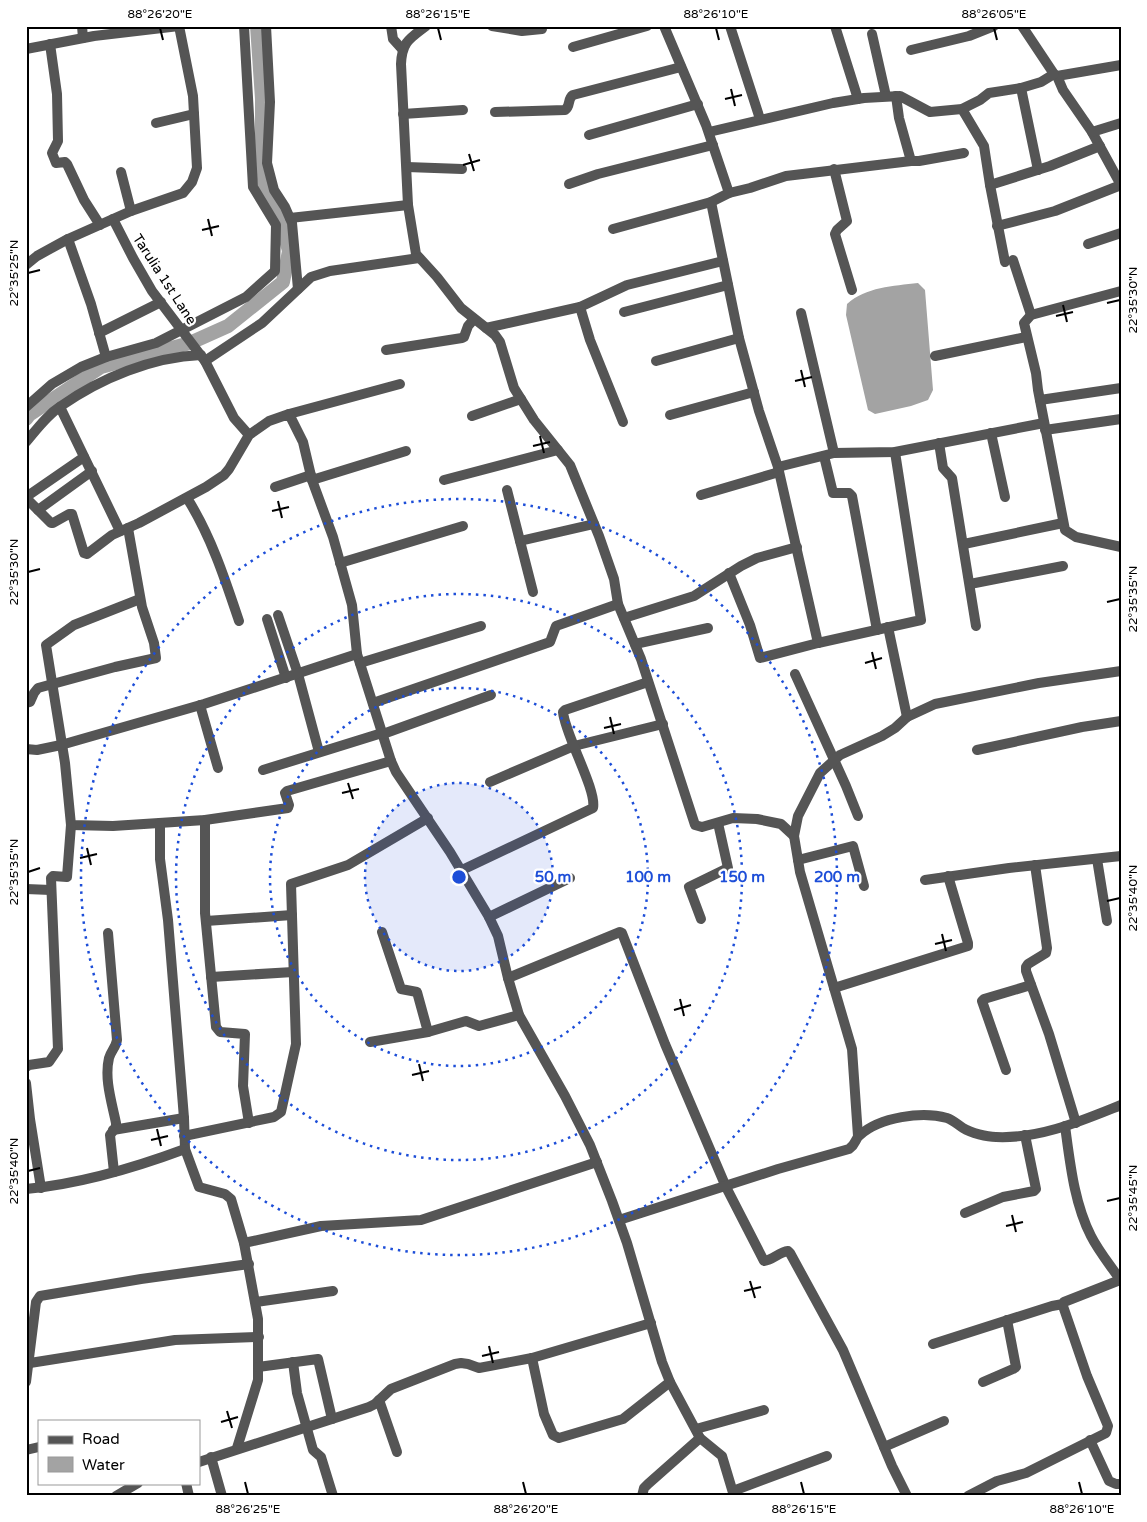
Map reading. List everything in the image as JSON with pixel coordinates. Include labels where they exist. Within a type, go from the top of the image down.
[{"type":"street","points":[[82,26],[83,38]]},
{"type":"street","points":[[26,48],[83,38],[179,26],[193,96],[197,168],[192,182],[183,193],[131,211],[68,239],[26,264]]},
{"type":"street","points":[[26,407],[52,384],[81,367],[106,357],[156,343],[183,333],[246,297],[274,272],[276,225],[254,187],[244,26]]},
{"type":"street","points":[[266,26],[270,102],[267,163],[274,190],[290,218],[298,289]]},
{"type":"street","points":[[390,26],[394,39],[402,49]]},
{"type":"street","points":[[426,26],[412,37],[402,49],[401,64],[408,205],[416,254],[461,308],[500,342],[514,388],[534,420],[570,465],[614,578],[618,604],[635,644],[663,724],[695,825],[702,827],[733,818],[758,819],[781,824],[794,836]]},
{"type":"street","points":[[492,26],[522,30],[542,29]]},
{"type":"street","points":[[573,47],[647,26]]},
{"type":"street","points":[[664,26],[698,104],[729,192]]},
{"type":"street","points":[[730,26],[760,119]]},
{"type":"street","points":[[835,26],[858,99]]},
{"type":"street","points":[[911,50],[969,36],[994,26]]},
{"type":"street","points":[[997,226],[1055,211],[1121,185],[1092,132],[1022,26]]},
{"type":"street","points":[[872,34],[911,161]]},
{"type":"street","points":[[50,44],[57,94],[58,141],[52,153],[56,163],[65,162],[68,164],[84,200],[100,225]]},
{"type":"street","points":[[708,132],[760,119],[858,99],[891,96],[900,96],[930,112],[962,109],[989,94],[1021,88],[1041,82],[1055,75],[1121,65]]},
{"type":"street","points":[[495,112],[566,110],[572,96],[681,67]]},
{"type":"street","points":[[1021,88],[1038,170]]},
{"type":"street","points":[[589,135],[698,104]]},
{"type":"street","points":[[962,109],[984,146],[997,226],[1030,315]]},
{"type":"street","points":[[403,114],[462,110]]},
{"type":"street","points":[[156,122],[194,114]]},
{"type":"street","points":[[1092,132],[1121,123]]},
{"type":"street","points":[[569,184],[598,174],[713,146]]},
{"type":"street","points":[[990,185],[1038,170],[1100,146]]},
{"type":"street","points":[[613,230],[711,202],[729,192],[750,188],[786,176],[834,169],[919,161],[964,153]]},
{"type":"street","points":[[407,167],[462,169]]},
{"type":"street","points":[[834,169],[847,221],[835,234],[852,290]]},
{"type":"street","points":[[121,172],[131,211]]},
{"type":"street","points":[[711,202],[739,338],[779,470],[818,643]]},
{"type":"street","points":[[290,218],[408,205]]},
{"type":"street","name":"Tarulia 1st Lane","points":[[113,219],[133,258],[161,302],[201,356],[234,418],[249,435]]},
{"type":"street","points":[[1088,244],[1121,233]]},
{"type":"street","points":[[68,239],[106,357]]},
{"type":"street","points":[[26,442],[42,422],[60,407],[94,386],[118,375],[172,358],[201,356],[262,323],[311,277],[330,271],[419,258]]},
{"type":"street","points":[[486,328],[580,307],[627,285],[723,262]]},
{"type":"street","points":[[624,312],[728,285]]},
{"type":"street","points":[[1121,291],[1030,315],[1024,323],[1036,373],[1065,530],[1076,537],[1121,547]]},
{"type":"street","points":[[99,333],[161,302]]},
{"type":"street","points":[[580,307],[590,340],[622,422]]},
{"type":"street","points":[[802,313],[829,455],[833,493],[849,493],[852,496],[876,630]]},
{"type":"street","points":[[386,350],[464,338],[468,326],[474,319]]},
{"type":"street","points":[[935,356],[1026,337]]},
{"type":"street","points":[[656,361],[739,338]]},
{"type":"street","points":[[84,457],[26,497],[52,523],[72,514],[85,554],[124,530],[188,498],[224,475],[249,435],[269,422],[289,414],[400,384]]},
{"type":"street","points":[[1040,400],[1121,388]]},
{"type":"street","points":[[670,415],[754,392]]},
{"type":"street","points":[[472,416],[521,399]]},
{"type":"street","points":[[26,703],[30,702],[38,688],[156,658],[154,643],[145,618],[124,530],[84,457],[60,407]]},
{"type":"street","points":[[289,414],[303,442],[311,477],[333,537],[352,605],[358,658],[391,760],[396,772],[462,870],[498,936],[519,1015],[565,1096],[597,1162],[619,1220],[670,1382],[698,1434],[722,1456],[733,1493],[827,1456]]},
{"type":"street","points":[[701,495],[829,455],[895,452],[992,433],[1121,419]]},
{"type":"street","points":[[992,433],[1005,497]]},
{"type":"street","points":[[938,443],[943,468],[952,478],[976,626]]},
{"type":"street","points":[[444,480],[558,450]]},
{"type":"street","points":[[275,487],[406,451]]},
{"type":"street","points":[[729,573],[750,625],[760,658],[921,620],[895,452]]},
{"type":"street","points":[[38,510],[92,471]]},
{"type":"street","points":[[507,490],[533,592]]},
{"type":"street","points":[[188,498],[200,519],[222,570],[239,621]]},
{"type":"street","points":[[964,544],[1064,523]]},
{"type":"street","points":[[520,541],[594,524]]},
{"type":"street","points":[[340,563],[463,526]]},
{"type":"street","points":[[624,618],[694,596],[729,573],[757,558],[797,547]]},
{"type":"street","points":[[970,584],[1064,566]]},
{"type":"street","points":[[26,1067],[50,1062],[59,1046],[51,890],[52,877],[66,878],[68,875],[71,825],[65,763],[46,646],[74,625],[140,599]]},
{"type":"street","points":[[373,703],[550,642],[556,626],[618,604]]},
{"type":"street","points":[[278,616],[298,674],[319,752]]},
{"type":"street","points":[[267,619],[286,678]]},
{"type":"street","points":[[26,748],[37,750],[61,745],[200,705],[298,674],[481,626]]},
{"type":"street","points":[[888,627],[907,718]]},
{"type":"street","points":[[635,644],[708,628]]},
{"type":"street","points":[[619,1220],[778,1169],[848,1149],[855,1145],[858,1136],[852,1049],[800,872],[794,836],[798,816],[820,773],[840,755],[882,736],[907,718],[935,704],[1039,683],[1121,671]]},
{"type":"street","points":[[794,674],[858,816]]},
{"type":"street","points":[[462,870],[593,808],[592,796],[563,714],[565,710],[648,682]]},
{"type":"street","points":[[262,770],[382,734],[492,694]]},
{"type":"street","points":[[200,705],[218,768]]},
{"type":"street","points":[[977,750],[1082,727],[1121,721]]},
{"type":"street","points":[[490,782],[574,746],[663,724]]},
{"type":"street","points":[[71,825],[113,826],[205,820],[288,808],[287,791],[391,760]]},
{"type":"street","points":[[184,1136],[274,1117],[281,1112],[296,1044],[291,884],[348,865],[428,818]]},
{"type":"street","points":[[205,820],[206,921],[217,1030],[220,1032],[245,1034],[243,1086],[249,1123]]},
{"type":"street","points":[[701,919],[689,887],[728,868],[718,822]]},
{"type":"street","points":[[160,823],[160,860],[168,920],[185,1150],[199,1187],[225,1194],[232,1199],[249,1264],[256,1302],[259,1337],[257,1389],[237,1448]]},
{"type":"street","points":[[798,860],[853,846],[864,886]]},
{"type":"street","points":[[924,880],[1121,856]]},
{"type":"street","points":[[1097,859],[1107,921]]},
{"type":"street","points":[[1035,865],[1047,948],[1046,953],[1026,967],[1076,1123]]},
{"type":"street","points":[[834,988],[968,946],[948,876]]},
{"type":"street","points":[[489,917],[570,878]]},
{"type":"street","points":[[26,889],[51,890]]},
{"type":"street","points":[[206,921],[292,915]]},
{"type":"street","points":[[382,932],[401,989],[417,992],[428,1032]]},
{"type":"street","points":[[508,978],[620,932],[622,933],[665,1044],[726,1187],[764,1260],[768,1260],[785,1251],[790,1253],[843,1350],[907,1496]]},
{"type":"street","points":[[108,933],[117,1040],[109,1058],[108,1077],[116,1123],[116,1127],[110,1135],[114,1172]]},
{"type":"street","points":[[211,977],[293,972]]},
{"type":"street","points":[[1006,1070],[982,1001],[1031,985]]},
{"type":"street","points":[[370,1042],[428,1032],[466,1021],[479,1026],[519,1015]]},
{"type":"street","points":[[26,1083],[40,1188]]},
{"type":"street","points":[[858,1136],[894,1118],[920,1115],[948,1118],[965,1129],[994,1137],[1025,1135],[1076,1123],[1121,1105]]},
{"type":"street","points":[[113,1130],[184,1118]]},
{"type":"street","points":[[933,1344],[1063,1304],[1120,1281],[1097,1247],[1087,1226],[1072,1170],[1065,1126]]},
{"type":"street","points":[[965,1213],[1004,1197],[1036,1189],[1025,1135]]},
{"type":"street","points":[[26,1189],[40,1188],[135,1167],[185,1150]]},
{"type":"street","points":[[244,1243],[320,1226],[421,1220],[597,1162]]},
{"type":"street","points":[[26,1382],[36,1302],[40,1296],[141,1279],[249,1264]]},
{"type":"street","points":[[256,1302],[333,1291]]},
{"type":"street","points":[[968,1496],[997,1480],[1026,1473],[1106,1433],[1108,1426],[1087,1376],[1063,1304]]},
{"type":"street","points":[[983,1382],[1016,1367],[1007,1320]]},
{"type":"street","points":[[200,1462],[237,1448],[369,1407],[391,1389],[461,1362],[479,1368],[532,1358],[651,1323]]},
{"type":"street","points":[[28,1369],[176,1340],[259,1337]]},
{"type":"street","points":[[532,1358],[544,1414],[553,1435],[559,1438],[623,1419],[670,1382]]},
{"type":"street","points":[[258,1367],[318,1359],[332,1419]]},
{"type":"street","points":[[293,1362],[297,1393],[313,1450],[321,1457],[333,1496]]},
{"type":"street","points":[[378,1400],[397,1452]]},
{"type":"street","points":[[642,1496],[644,1488],[698,1434],[764,1410]]},
{"type":"street","points":[[884,1447],[944,1421]]},
{"type":"street","points":[[1090,1440],[1109,1481],[1121,1484]]},
{"type":"street","points":[[211,1458],[222,1496]]},
{"type":"street","points":[[116,1496],[135,1484]]},
{"type":"street","points":[[186,1484],[190,1496]]},
{"type":"water","points":[[918,283],[925,290],[933,390],[928,400],[875,414],[868,410],[846,315],[847,304],[854,298],[871,291],[890,286]]},
{"type":"waterway","points":[[26,419],[29,415],[101,367],[190,343],[228,326],[283,282],[289,251],[280,218],[265,190],[257,26]]}]
